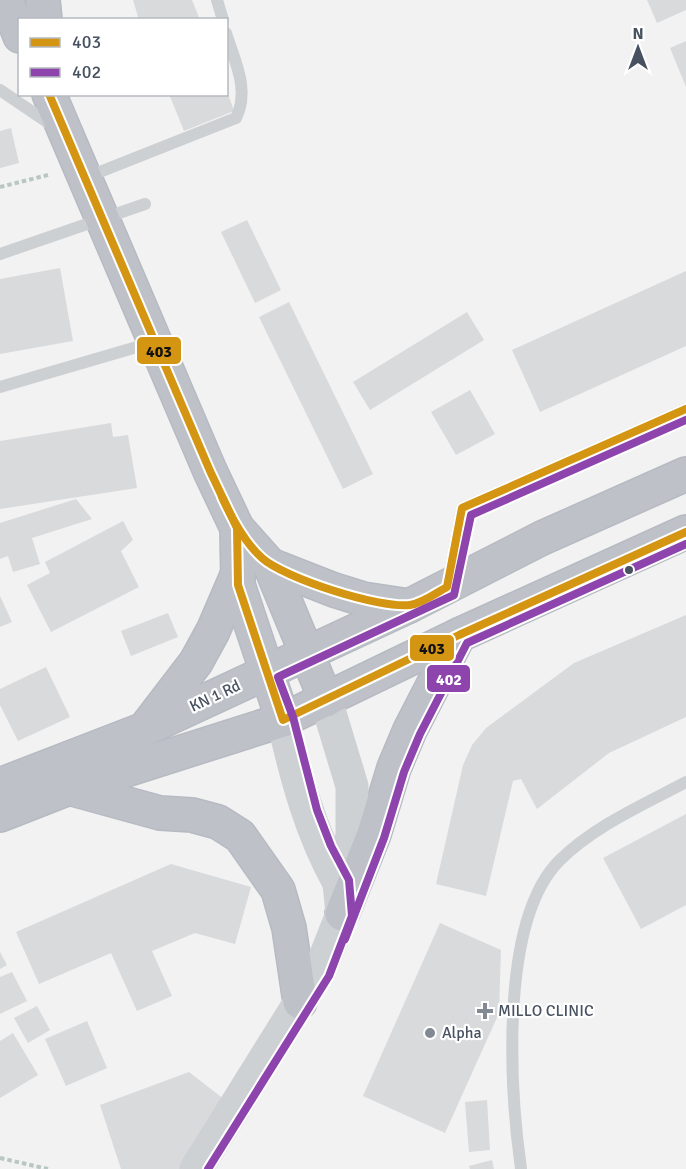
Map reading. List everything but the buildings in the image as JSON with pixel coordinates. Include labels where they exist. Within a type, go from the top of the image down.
[{"type":"highway","points":[[6,0],[18,31]]},
{"type":"highway","points":[[43,0],[45,18]]},
{"type":"highway","points":[[50,96],[237,528],[270,565],[309,653],[326,700]]},
{"type":"highway","name":"KN 1 Rd","points":[[0,785],[145,729],[409,606],[542,538],[686,474]]},
{"type":"highway","points":[[237,528],[238,585],[282,720]]},
{"type":"highway","points":[[0,815],[69,788],[282,720],[459,634],[686,532]]},
{"type":"highway","points":[[270,565],[363,599],[409,606]]},
{"type":"highway","points":[[145,729],[196,662],[213,632],[238,573]]},
{"type":"highway","points":[[340,898],[374,834],[394,768],[410,730],[459,634]]},
{"type":"highway","points":[[69,788],[160,813],[192,815],[218,822],[240,837],[278,890],[289,928],[300,1002]]},
{"type":"main road","points":[[196,1169],[327,956],[352,837],[352,786],[326,700]]},
{"type":"main road","points":[[282,720],[307,813],[340,898]]},
{"type":"lane","points":[[217,0],[222,18]]},
{"type":"lane","points":[[83,173],[236,118],[243,103],[243,89],[228,40]]},
{"type":"lane","points":[[0,90],[65,134]]},
{"type":"lane","points":[[0,254],[145,204]]},
{"type":"lane","points":[[0,387],[155,342]]},
{"type":"lane","points":[[447,587],[462,508],[686,409]]},
{"type":"lane","points":[[521,1169],[514,1120],[514,1003],[519,957],[528,920],[540,887],[558,862],[589,836],[686,782]]},
{"type":"path","points":[[0,187],[83,173]]},
{"type":"path","points":[[0,1158],[48,1169]]},
{"type":"transit line","name":"403","points":[[50,96],[210,471],[237,528],[238,585],[283,720],[459,635],[686,532]]},
{"type":"transit line","name":"403","points":[[222,497],[244,537],[256,552],[273,566],[311,583],[356,597],[396,605],[410,605],[425,600],[447,587],[462,508],[686,409]]},
{"type":"transit line","name":"402","points":[[208,1169],[329,976],[352,916],[349,880],[331,846],[317,810],[293,717],[278,677],[454,595],[471,515],[686,420]]},
{"type":"transit line","name":"402","points":[[345,939],[384,838],[404,772],[420,734],[467,643],[686,544]]},
{"type":"place","name":"MILLO CLINIC","points":[[485,1011]]},
{"type":"place","name":"Alpha","points":[[430,1033]]}]
